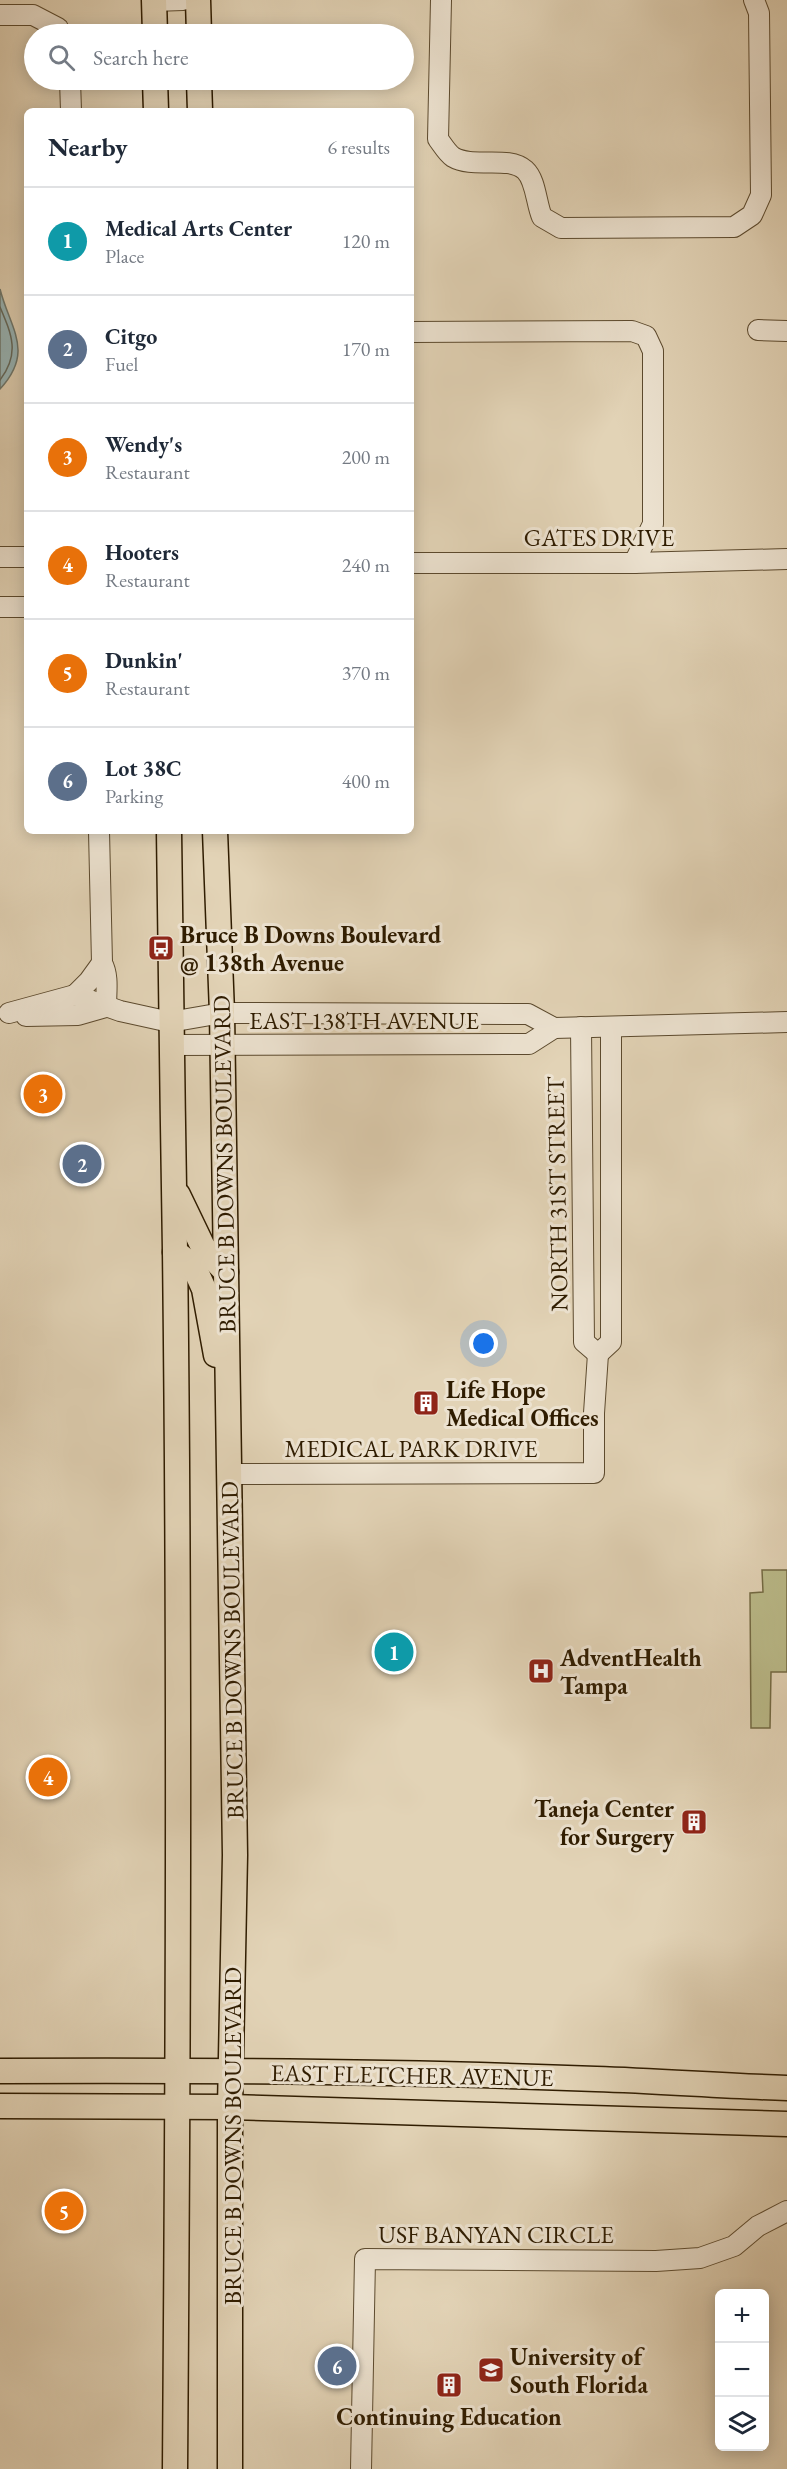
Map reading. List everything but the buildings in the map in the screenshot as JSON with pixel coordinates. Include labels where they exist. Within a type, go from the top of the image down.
[{"type":"main road","points":[[198,0],[199,24]]},
{"type":"main road","points":[[154,1],[155,24]]},
{"type":"main road","points":[[155,90],[156,108]]},
{"type":"main road","points":[[199,90],[200,108]]},
{"type":"main road","points":[[169,834],[175,1252],[177,2070],[175,2469]]},
{"type":"main road","name":"BRUCE B DOWNS BOULEVARD","points":[[215,834],[222,1013],[235,1855],[230,2107],[230,2469]]},
{"type":"main road","points":[[174,1185],[203,1247],[226,1272]]},
{"type":"main road","points":[[175,1252],[194,1268],[204,1289],[228,1420]]},
{"type":"main road","name":"EAST FLETCHER AVENUE","points":[[0,2071],[231,2071],[597,2079],[787,2088]]},
{"type":"main road","name":"EAST FLETCHER AVENUE","points":[[0,2106],[230,2107],[787,2124]]},
{"type":"street","points":[[154,1],[183,0]]},
{"type":"street","points":[[441,0],[438,139],[452,156],[475,163],[507,163],[524,169],[532,183],[542,217],[561,228],[734,226],[752,215],[760,195],[759,13],[754,0]]},
{"type":"street","points":[[0,15],[33,15],[52,24]]},
{"type":"street","points":[[70,90],[71,108]]},
{"type":"street","points":[[758,330],[787,331]]},
{"type":"street","points":[[414,332],[632,331],[646,336],[653,351],[653,524],[634,563]]},
{"type":"street","points":[[0,557],[24,557]]},
{"type":"street","name":"GATES DRIVE","points":[[414,563],[634,563],[787,559]]},
{"type":"street","points":[[0,607],[24,607]]},
{"type":"street","points":[[99,834],[102,963],[106,970],[106,1007]]},
{"type":"street","points":[[5,1013],[75,995],[102,963]]},
{"type":"street","points":[[75,995],[171,1034]]},
{"type":"street","points":[[5,1013],[23,1016],[78,1015],[106,1007]]},
{"type":"street","name":"EAST 138TH AVENUE","points":[[171,1034],[222,1013],[528,1014],[554,1028],[787,1022]]},
{"type":"street","name":"NORTH 31ST STREET","points":[[581,1027],[585,1342],[598,1354]]},
{"type":"street","points":[[598,1354],[611,1342],[610,1027]]},
{"type":"street","name":"EAST 138TH AVENUE","points":[[171,1034],[222,1046],[529,1044],[554,1028]]},
{"type":"street","name":"MEDICAL PARK DRIVE","points":[[229,1474],[594,1473],[594,1413],[598,1354]]},
{"type":"street","name":"USF BANYAN CIRCLE","points":[[361,2469],[365,2259],[656,2261],[700,2258],[734,2246],[758,2226],[787,2211]]},
{"type":"green space","points":[[762,1570],[787,1570],[787,1672],[771,1672],[770,1728],[751,1728],[750,1593],[763,1592]]},
{"type":"water","points":[[0,289],[14,328],[18,351],[16,363],[0,389]]},
{"type":"place","name":"Bruce B Downs Boulevard @ 138th Avenue","points":[[161,948]]},
{"type":"place","name":"Wendy's","points":[[43,1094]]},
{"type":"place","name":"Citgo","points":[[82,1164]]},
{"type":"place","name":"Life Hope Medical Offices","points":[[426,1403]]},
{"type":"place","name":"Medical Arts Center","points":[[394,1652]]},
{"type":"place","name":"AdventHealth Tampa","points":[[541,1671]]},
{"type":"place","name":"Hooters","points":[[48,1777]]},
{"type":"place","name":"Taneja Center for Surgery","points":[[694,1822]]},
{"type":"place","name":"Dunkin'","points":[[64,2211]]},
{"type":"place","name":"Lot 38C","points":[[337,2366]]},
{"type":"place","name":"University of South Florida","points":[[491,2370]]},
{"type":"place","name":"Continuing Education","points":[[449,2385]]}]
